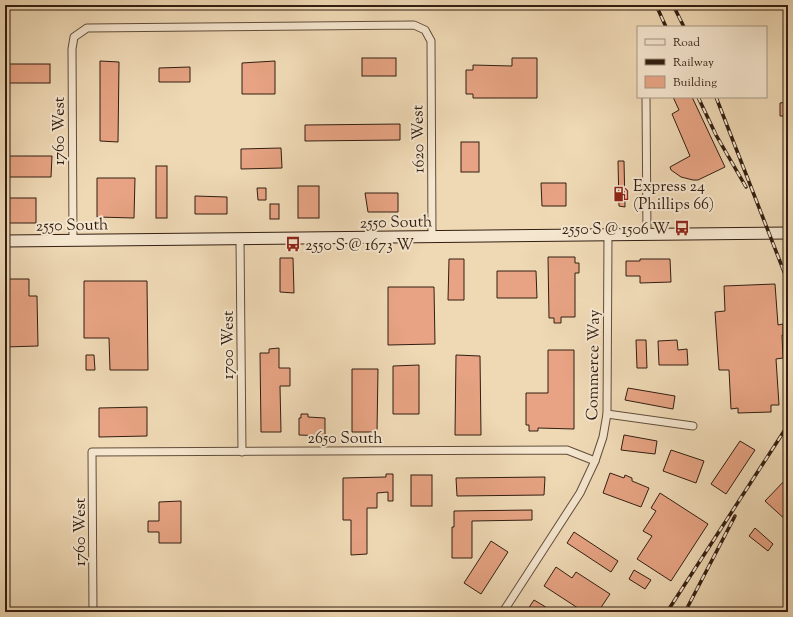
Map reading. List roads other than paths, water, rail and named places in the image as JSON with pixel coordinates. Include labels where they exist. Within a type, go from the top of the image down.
[{"type":"main road","name":"2550 South","points":[[5,241],[788,233]]},
{"type":"street","name":"1620 West","points":[[87,28],[414,25],[425,30],[430,41],[432,237]]},
{"type":"street","name":"1760 West","points":[[73,240],[72,49],[74,38],[87,28]]},
{"type":"street","points":[[646,98],[647,235]]},
{"type":"street","name":"Commerce Way","points":[[503,612],[580,494],[596,461],[603,437],[607,414],[608,235]]},
{"type":"street","name":"1700 West","points":[[240,239],[242,452]]},
{"type":"street","points":[[607,414],[693,426]]},
{"type":"street","name":"2650 South","points":[[92,452],[567,450],[596,461]]},
{"type":"street","name":"1760 West","points":[[92,452],[93,612]]},
{"type":"railway","points":[[656,5],[666,26]]},
{"type":"railway","points":[[673,5],[684,26]]},
{"type":"railway","points":[[698,98],[716,135],[746,187]]},
{"type":"railway","points":[[716,98],[788,282]]},
{"type":"railway","points":[[667,612],[788,425]]},
{"type":"railway","points":[[685,612],[735,516]]},
{"type":"place","name":"Express 24 (Phillips 66)","points":[[621,194]]},
{"type":"place","name":"2550 S @ 1506 W","points":[[682,228]]},
{"type":"place","name":"2550 S @ 1673 W","points":[[293,244]]}]
